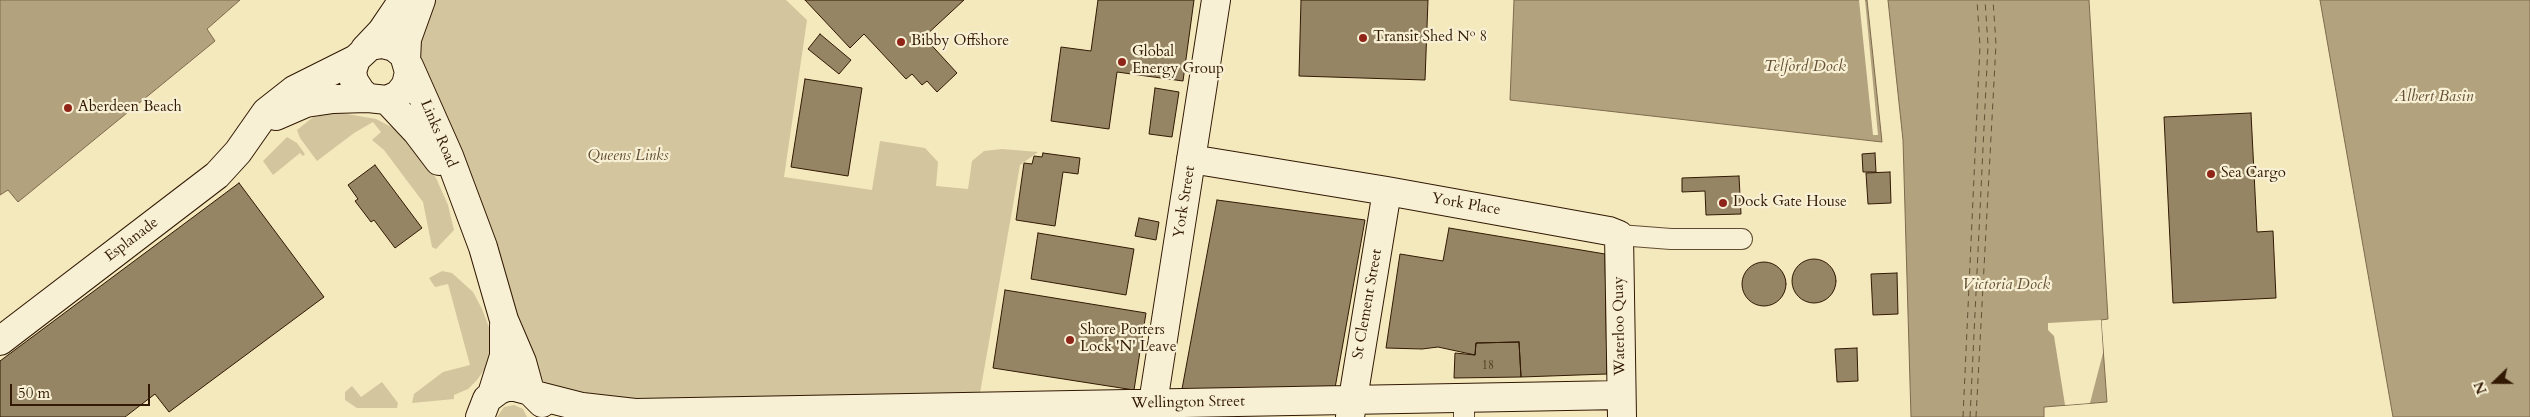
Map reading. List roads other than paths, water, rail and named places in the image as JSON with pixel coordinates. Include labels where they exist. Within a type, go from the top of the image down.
[{"type":"street","name":"Esplanade","points":[[0,340],[217,175],[238,152],[266,112],[294,90],[360,54],[382,31],[403,0]]},
{"type":"street","points":[[408,63],[399,51],[388,45],[376,44],[360,54],[352,72],[354,81],[361,92],[377,99],[403,90],[408,79],[409,33],[421,0]]},
{"type":"street","name":"York Street","points":[[1153,403],[1216,0]]},
{"type":"street","name":"Links Road","points":[[408,63],[449,156],[483,248],[504,320],[537,401]]},
{"type":"street","name":"Esplanade","points":[[253,129],[284,112],[306,104],[333,99],[377,99]]},
{"type":"street","name":"Links Road","points":[[377,99],[434,152],[465,203]]},
{"type":"street","name":"York Place","points":[[1191,159],[1387,191],[1609,231],[1619,235],[1663,238],[1742,239]]},
{"type":"street","name":"St Clement Street","points":[[1351,409],[1387,191]]},
{"type":"street","name":"Waterloo Quay","points":[[1619,235],[1621,406]]},
{"type":"street","name":"Links Road","points":[[486,406],[504,356],[504,320]]},
{"type":"street","name":"Wellington Street","points":[[486,406],[507,387],[515,387],[537,401],[628,415],[863,413],[1153,403],[1351,409],[1621,406]]},
{"type":"water","name":"Aberdeen Beach","points":[[0,0],[240,0],[207,29],[215,41],[18,202],[8,190],[0,195]]},
{"type":"water","name":"Telford Dock","points":[[1514,0],[1867,0],[1882,142],[1510,100]]},
{"type":"water","name":"Victoria Dock","points":[[1888,0],[2089,0],[2108,319],[2101,320],[2107,402],[2044,407],[2044,417],[1911,417],[1903,140]]},
{"type":"water","name":"Albert Basin","points":[[2320,0],[2530,0],[2530,417],[2393,417]]},
{"type":"place","name":"Transit Shed № 8","points":[[1363,38]]},
{"type":"place","name":"Bibby Offshore","points":[[901,42]]},
{"type":"place","name":"Global Energy Group","points":[[1122,62]]},
{"type":"place","name":"Aberdeen Beach","points":[[68,108]]},
{"type":"place","name":"Sea Cargo","points":[[2211,174]]},
{"type":"place","name":"Dock Gate House","points":[[1723,203]]},
{"type":"place","name":"Shore Porters Lock 'N' Leave","points":[[1070,340]]},
{"type":"park label","name":"Queens Links","points":[[628,157]]}]
